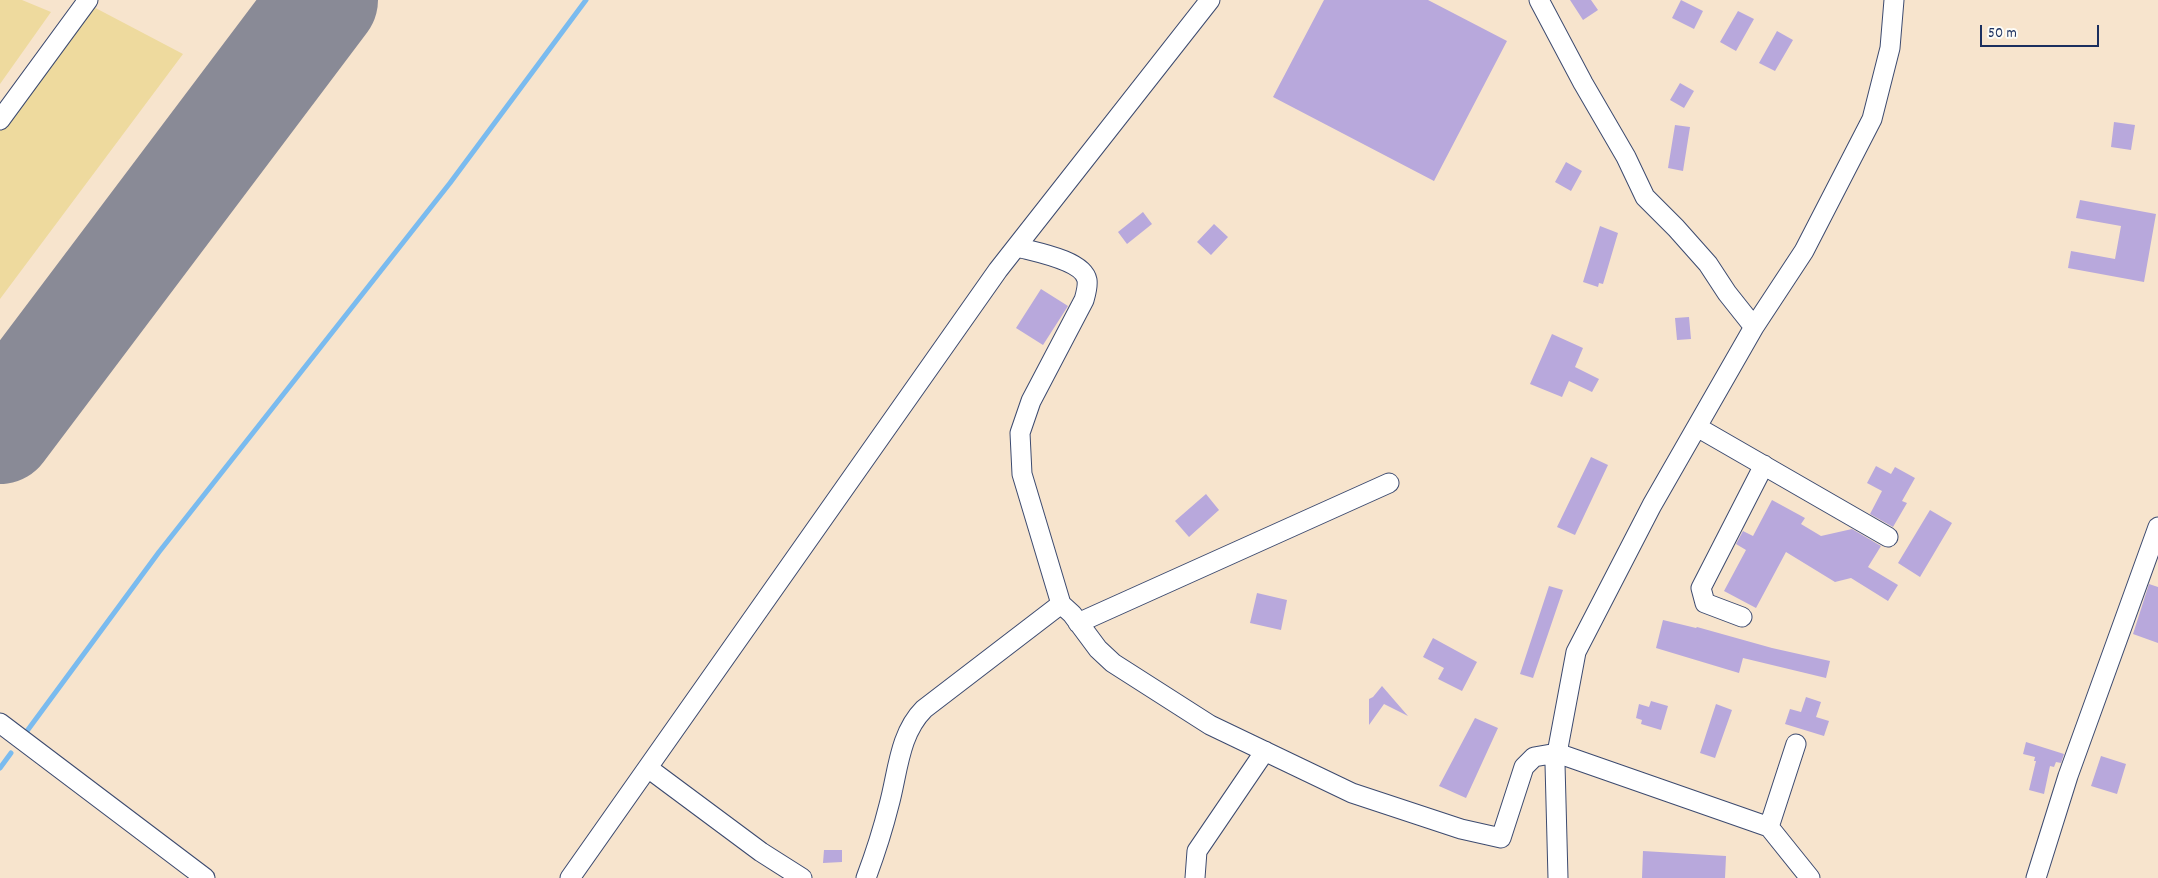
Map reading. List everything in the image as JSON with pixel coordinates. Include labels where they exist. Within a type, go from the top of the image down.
[{"type":"street","points":[[0,120],[88,0]]},
{"type":"street","points":[[570,878],[998,270],[1210,0]]},
{"type":"street","points":[[1539,0],[1583,83],[1626,157],[1645,197],[1708,264],[1727,293],[1754,327]]},
{"type":"street","points":[[1558,878],[1555,764],[1576,652],[1652,505],[1754,327],[1804,251],[1872,119],[1890,48],[1894,0]]},
{"type":"street","points":[[1017,247],[1070,263],[1078,267],[1087,278],[1088,288],[1084,300],[1031,401],[1020,433],[1022,474],[1062,604],[1072,614],[1098,649],[1113,663],[1210,725],[1352,793],[1460,829],[1501,838],[1524,767],[1534,757],[1557,753],[1769,827],[1810,878]]},
{"type":"street","points":[[1697,427],[1888,536]]},
{"type":"street","points":[[1742,617],[1704,604],[1701,588],[1764,465]]},
{"type":"street","points":[[1078,623],[1389,483]]},
{"type":"street","points":[[2036,878],[2068,776],[2158,528]]},
{"type":"street","points":[[866,878],[889,805],[904,740],[915,718],[924,709],[1062,604]]},
{"type":"street","points":[[0,723],[204,878]]},
{"type":"street","points":[[1769,827],[1796,744]]},
{"type":"street","points":[[1195,878],[1197,851],[1265,751]]},
{"type":"street","points":[[648,768],[761,852],[802,878]]},
{"type":"sand","points":[[0,0],[22,0],[51,12],[0,84]]},
{"type":"sand","points":[[86,3],[183,54],[0,299],[0,120]]},
{"type":"building","points":[[1324,0],[1428,0],[1507,41],[1434,181],[1273,97]]},
{"type":"building","points":[[1570,0],[1591,0],[1598,10],[1583,20]]},
{"type":"building","points":[[1681,0],[1703,11],[1694,29],[1672,18]]},
{"type":"building","points":[[1738,11],[1754,19],[1736,51],[1720,42]]},
{"type":"building","points":[[1777,31],[1793,40],[1775,71],[1759,63]]},
{"type":"building","points":[[1680,83],[1694,91],[1684,108],[1670,100]]},
{"type":"building","points":[[2114,122],[2135,125],[2131,150],[2111,147]]},
{"type":"building","points":[[1675,125],[1690,127],[1683,171],[1668,168]]},
{"type":"building","points":[[1566,162],[1582,171],[1571,191],[1555,182]]},
{"type":"building","points":[[2080,200],[2156,214],[2144,282],[2068,268],[2071,251],[2115,259],[2121,226],[2076,218]]},
{"type":"building","points":[[1143,212],[1152,224],[1127,244],[1118,232]]},
{"type":"building","points":[[1214,224],[1228,237],[1211,255],[1197,242]]},
{"type":"building","points":[[1600,226],[1618,233],[1603,284],[1599,283],[1598,287],[1583,282]]},
{"type":"building","points":[[1041,289],[1068,306],[1043,345],[1016,328]]},
{"type":"building","points":[[1689,317],[1691,339],[1677,340],[1675,318]]},
{"type":"building","points":[[1552,334],[1583,348],[1575,367],[1599,379],[1592,392],[1569,381],[1562,397],[1530,384]]},
{"type":"building","points":[[1591,457],[1608,465],[1575,535],[1557,527]]},
{"type":"building","points":[[1876,466],[1891,474],[1895,467],[1915,478],[1902,501],[1907,503],[1893,527],[1870,514],[1882,491],[1867,483]]},
{"type":"building","points":[[1206,494],[1219,510],[1189,537],[1175,521]]},
{"type":"building","points":[[1772,500],[1805,518],[1801,524],[1821,536],[1852,529],[1881,546],[1868,567],[1898,585],[1888,601],[1851,578],[1835,582],[1786,552],[1756,608],[1724,591],[1746,550],[1736,544],[1743,531],[1753,536]]},
{"type":"building","points":[[1930,510],[1952,523],[1920,577],[1898,563]]},
{"type":"building","points":[[2149,584],[2158,587],[2158,643],[2133,634]]},
{"type":"building","points":[[1549,586],[1563,590],[1533,678],[1520,674]]},
{"type":"building","points":[[1257,593],[1287,600],[1281,630],[1250,623]]},
{"type":"building","points":[[1663,620],[1830,661],[1826,678],[1743,658],[1739,673],[1656,648]]},
{"type":"building","points":[[1433,638],[1477,662],[1462,691],[1438,679],[1444,668],[1423,657]]},
{"type":"building","points":[[1382,686],[1408,716],[1384,704],[1369,725],[1369,699]]},
{"type":"building","points":[[1806,697],[1821,702],[1816,717],[1829,721],[1824,736],[1785,724],[1790,709],[1801,712]]},
{"type":"building","points":[[1651,701],[1668,706],[1661,730],[1641,724],[1642,720],[1636,718],[1639,704],[1649,707]]},
{"type":"building","points":[[1716,704],[1732,710],[1715,758],[1700,753]]},
{"type":"building","points":[[1475,718],[1498,728],[1466,798],[1439,786]]},
{"type":"building","points":[[2026,742],[2064,754],[2061,763],[2056,762],[2054,767],[2050,766],[2044,794],[2029,790],[2036,761],[2034,761],[2035,757],[2023,754]]},
{"type":"building","points":[[2101,756],[2126,764],[2117,794],[2091,786]]},
{"type":"building","points":[[824,850],[842,850],[842,862],[823,863]]},
{"type":"building","points":[[1643,851],[1726,856],[1725,878],[1642,878]]},
{"type":"waterway","points":[[27,731],[159,552],[450,183],[586,0]]},
{"type":"waterway","points":[[0,768],[11,753]]},
{"type":"runway","points":[[0,430],[324,0]]}]
